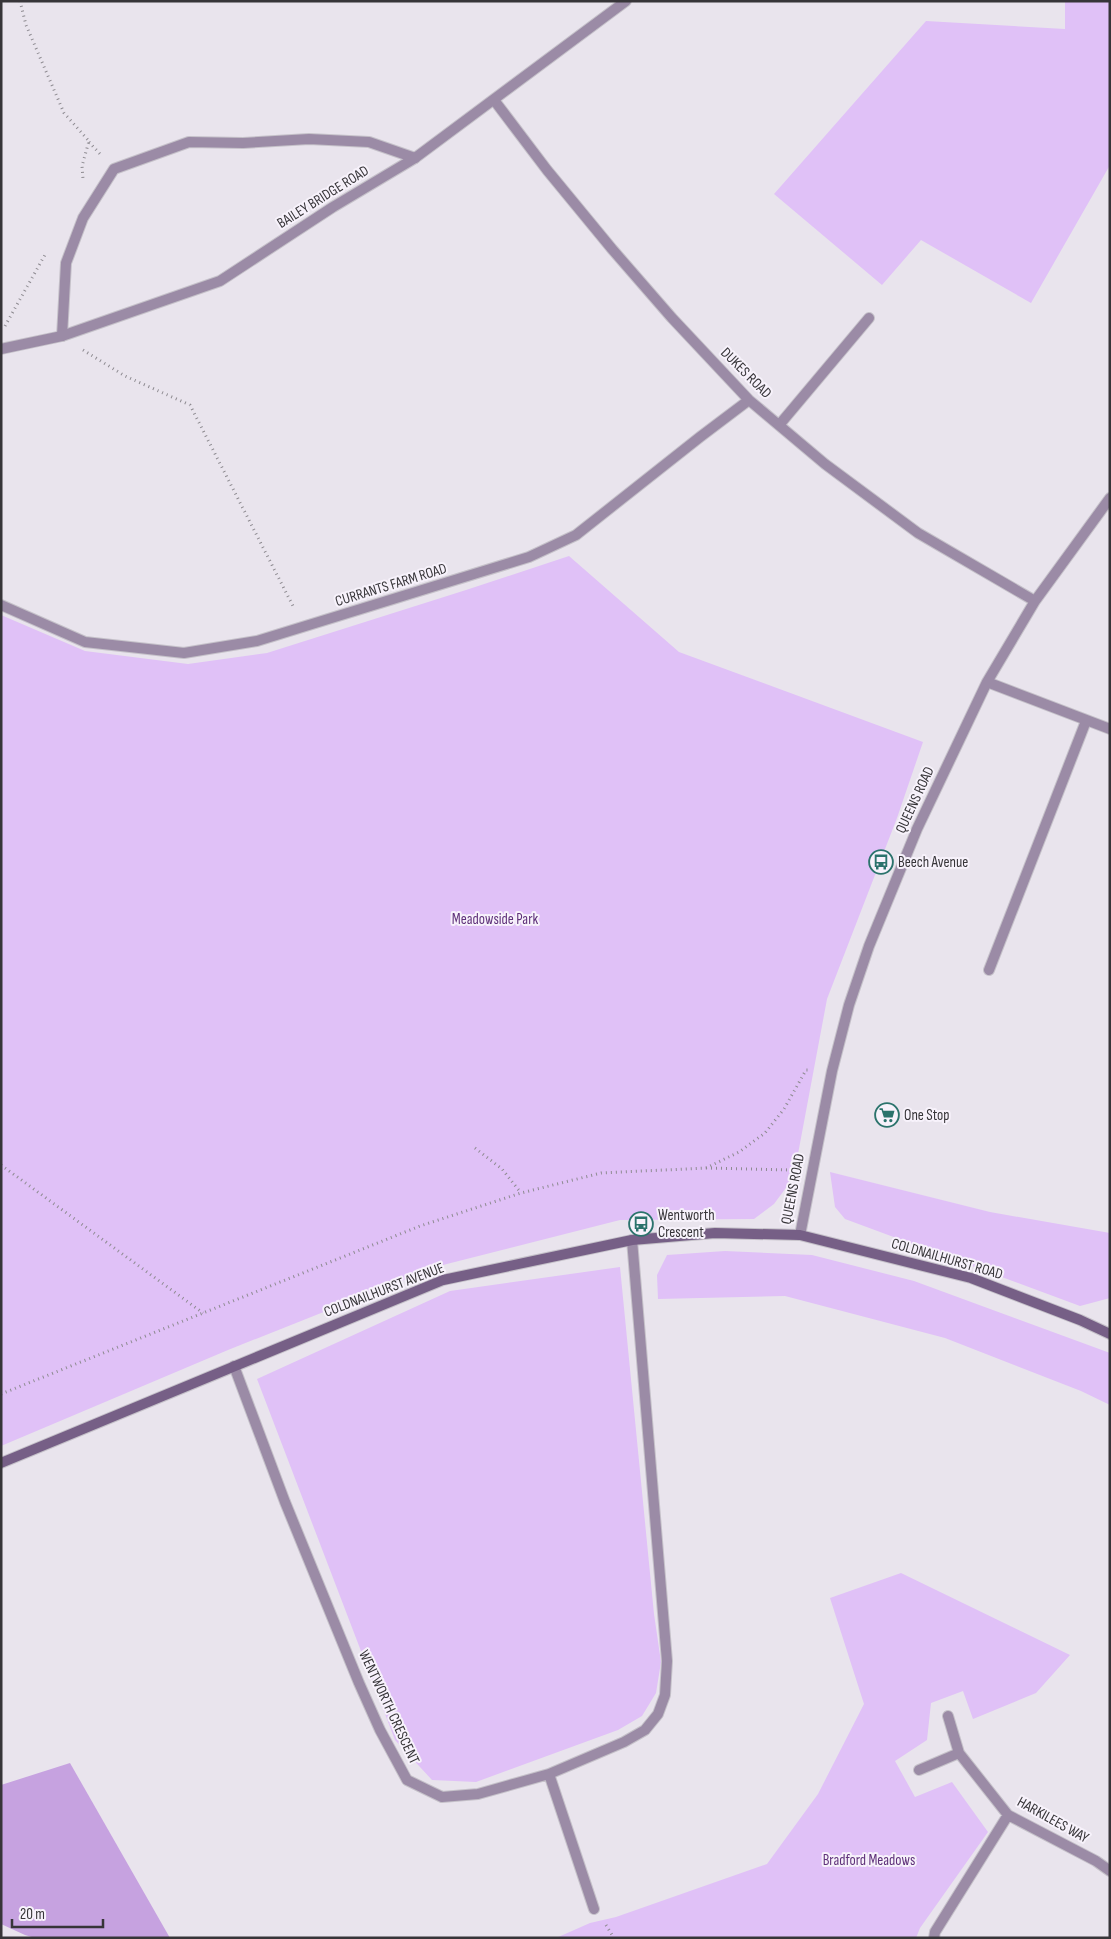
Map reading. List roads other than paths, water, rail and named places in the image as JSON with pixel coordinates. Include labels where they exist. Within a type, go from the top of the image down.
[{"type":"street","name":"BAILEY BRIDGE ROAD","points":[[1,349],[62,336],[220,280],[333,207],[415,158],[626,1]]},
{"type":"street","name":"DUKES ROAD","points":[[494,100],[547,170],[612,249],[672,318],[749,400],[780,424],[825,464],[918,533],[1036,601]]},
{"type":"street","points":[[62,336],[66,263],[83,218],[114,169],[189,142],[243,143],[309,139],[369,142],[415,158]]},
{"type":"street","points":[[780,424],[869,318]]},
{"type":"street","name":"CURRANTS FARM ROAD","points":[[1,605],[85,642],[184,653],[257,641],[529,557],[576,535],[749,400]]},
{"type":"street","name":"QUEENS ROAD","points":[[800,1235],[832,1071],[849,1005],[869,946],[917,829],[987,682],[1036,601],[1110,498]]},
{"type":"street","points":[[987,682],[1110,729]]},
{"type":"street","points":[[989,970],[1086,721]]},
{"type":"street","name":"COLDNAILHURST AVENUE","points":[[1,1463],[443,1280],[632,1240],[715,1233],[800,1235]]},
{"type":"street","name":"COLDNAILHURST ROAD","points":[[800,1235],[971,1278],[1080,1320],[1110,1334]]},
{"type":"street","name":"WENTWORTH CRESCENT","points":[[234,1366],[285,1502],[359,1683],[380,1730],[407,1780],[442,1797],[478,1794],[549,1774],[624,1742],[644,1730],[658,1714],[665,1696],[667,1662],[632,1240]]},
{"type":"street","points":[[919,1770],[959,1753],[948,1716]]},
{"type":"street","name":"HARKILEES WAY","points":[[959,1753],[1008,1815],[1096,1861],[1110,1871]]},
{"type":"street","points":[[549,1774],[594,1909]]},
{"type":"street","points":[[934,1938],[935,1932],[1008,1815]]},
{"type":"place","name":"Beech Avenue","points":[[881,862]]},
{"type":"place","name":"One Stop","points":[[887,1115]]},
{"type":"place","name":"Wentworth Crescent","points":[[641,1224]]},
{"type":"park label","name":"Meadowside Park","points":[[495,919]]},
{"type":"park label","name":"Bradford Meadows","points":[[869,1860]]}]
